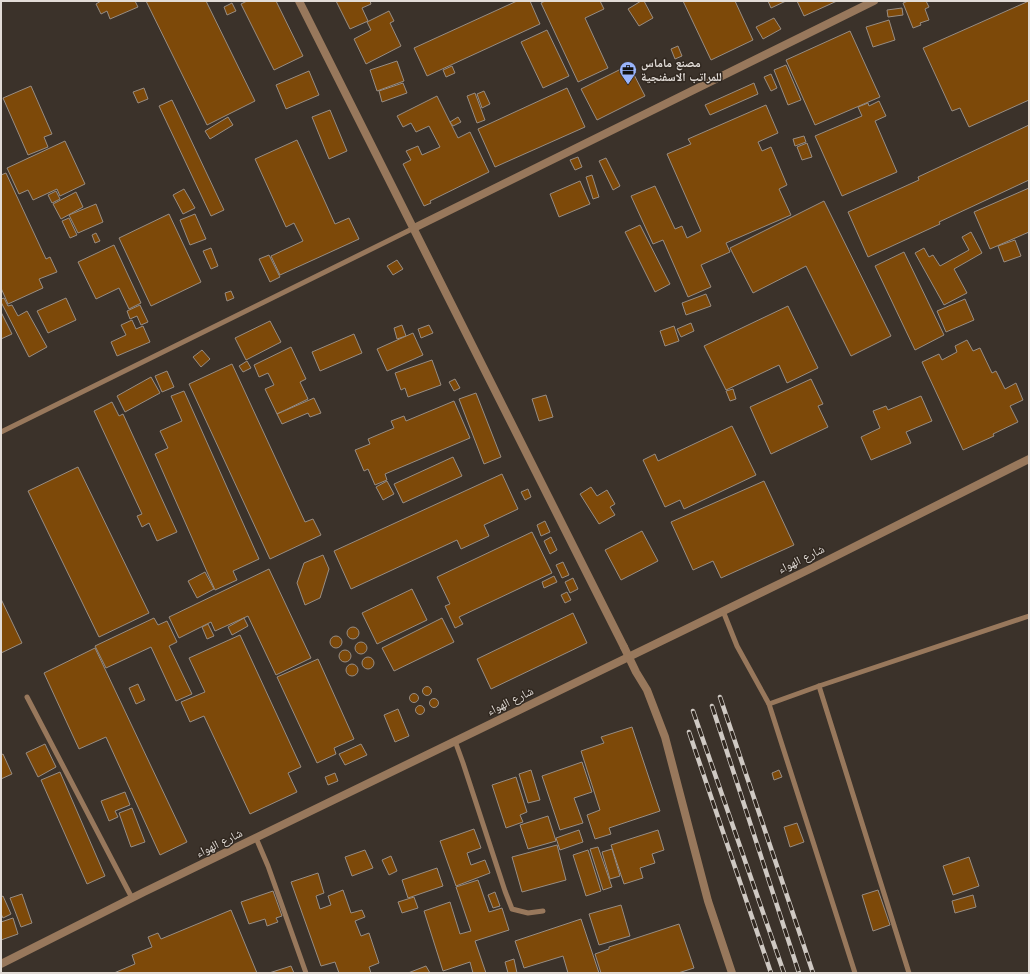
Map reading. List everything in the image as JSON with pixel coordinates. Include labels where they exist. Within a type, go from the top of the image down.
[{"type":"street","points":[[299,1],[647,690],[665,737],[708,901],[732,973]]},
{"type":"street","points":[[414,228],[874,1]]},
{"type":"street","name":"شارع الهواء","points":[[1,964],[132,898],[810,569],[1029,459]]},
{"type":"lane","points":[[1,432],[414,228]]},
{"type":"lane","points":[[723,611],[737,646],[769,704],[855,973]]},
{"type":"lane","points":[[769,704],[1029,616]]},
{"type":"lane","points":[[819,686],[909,973]]},
{"type":"lane","points":[[27,697],[132,898]]},
{"type":"lane","points":[[455,741],[512,909],[528,913],[543,911]]},
{"type":"lane","points":[[256,838],[268,866],[306,973]]},
{"type":"building","points":[[101,1],[135,1],[138,7],[110,19],[107,11],[101,14],[96,4]]},
{"type":"building","points":[[146,1],[206,1],[255,101],[207,125]]},
{"type":"building","points":[[247,1],[276,1],[303,56],[274,70],[241,4]]},
{"type":"building","points":[[336,1],[370,1],[371,4],[362,8],[368,21],[350,29]]},
{"type":"building","points":[[517,1],[530,1],[540,24],[427,76],[414,48]]},
{"type":"building","points":[[545,1],[600,1],[604,9],[585,18],[608,68],[578,82],[541,3]]},
{"type":"building","points":[[641,1],[644,1],[653,18],[639,26],[628,9]]},
{"type":"building","points":[[683,1],[735,1],[753,40],[711,60]]},
{"type":"building","points":[[768,1],[786,1],[771,8]]},
{"type":"building","points":[[797,1],[837,1],[804,16]]},
{"type":"building","points":[[908,1],[926,1],[929,7],[925,9],[929,20],[920,23],[921,25],[913,28],[903,3]]},
{"type":"building","points":[[1029,1],[1029,100],[969,127],[960,108],[952,111],[923,48]]},
{"type":"building","points":[[232,3],[236,11],[227,15],[224,7]]},
{"type":"building","points":[[902,8],[903,15],[888,17],[887,10]]},
{"type":"building","points":[[389,11],[394,21],[390,23],[401,46],[366,64],[354,39],[371,30],[367,22]]},
{"type":"building","points":[[774,18],[781,29],[763,39],[756,27]]},
{"type":"building","points":[[889,20],[895,40],[873,47],[866,27]]},
{"type":"building","points":[[547,30],[569,76],[543,88],[521,42]]},
{"type":"building","points":[[850,31],[880,97],[815,125],[786,60]]},
{"type":"building","points":[[678,46],[682,56],[675,59],[671,49]]},
{"type":"building","points":[[397,61],[404,81],[377,91],[370,70]]},
{"type":"building","points":[[629,65],[645,96],[597,120],[581,89]]},
{"type":"building","points":[[786,65],[801,100],[788,105],[774,70]]},
{"type":"building","points":[[452,66],[455,73],[446,77],[443,70]]},
{"type":"building","points":[[309,71],[319,95],[286,109],[276,85]]},
{"type":"building","points":[[771,74],[777,88],[771,91],[764,77]]},
{"type":"building","points":[[403,83],[407,93],[382,102],[379,91]]},
{"type":"building","points":[[754,83],[758,94],[710,115],[705,105]]},
{"type":"building","points":[[31,86],[52,134],[44,137],[48,147],[28,155],[3,98]]},
{"type":"building","points":[[144,88],[148,99],[138,103],[133,92]]},
{"type":"building","points":[[567,88],[585,127],[495,167],[478,129]]},
{"type":"building","points":[[484,91],[490,104],[482,108],[477,94]]},
{"type":"building","points":[[475,93],[485,120],[477,123],[467,96]]},
{"type":"building","points":[[437,96],[458,138],[470,132],[489,172],[430,201],[431,203],[424,206],[403,164],[411,160],[406,151],[418,146],[422,155],[440,147],[429,126],[416,132],[411,123],[403,127],[397,116]]},
{"type":"building","points":[[172,100],[224,210],[211,216],[159,106]]},
{"type":"building","points":[[879,101],[886,116],[875,121],[897,172],[842,196],[815,136],[862,116],[858,107],[868,103],[869,106]]},
{"type":"building","points":[[766,105],[778,133],[758,142],[762,151],[771,147],[787,185],[779,189],[791,215],[726,243],[730,252],[701,265],[711,287],[688,297],[663,240],[653,244],[631,196],[655,186],[675,229],[682,226],[687,238],[701,231],[667,154],[691,144],[688,139]]},
{"type":"building","points":[[330,110],[347,151],[329,159],[312,117]]},
{"type":"building","points":[[228,117],[233,125],[210,139],[205,131]]},
{"type":"building","points":[[458,117],[461,122],[453,126],[450,122]]},
{"type":"building","points":[[1029,125],[1029,180],[939,222],[940,224],[868,257],[848,212],[919,180],[918,177]]},
{"type":"building","points":[[804,136],[806,142],[795,146],[793,139]]},
{"type":"building","points":[[297,140],[335,224],[349,218],[359,239],[280,275],[271,256],[303,241],[294,223],[286,227],[255,159]]},
{"type":"building","points":[[65,141],[85,184],[60,196],[57,189],[33,200],[28,190],[19,194],[7,168]]},
{"type":"building","points":[[807,143],[812,157],[802,160],[797,147]]},
{"type":"building","points":[[578,157],[582,167],[575,170],[570,160]]},
{"type":"building","points":[[606,158],[620,186],[613,190],[599,161]]},
{"type":"building","points":[[6,173],[46,259],[50,257],[57,272],[39,279],[43,288],[8,304],[1,288],[1,175]]},
{"type":"building","points":[[592,175],[599,197],[593,199],[586,177]]},
{"type":"building","points":[[580,181],[590,204],[559,217],[550,194]]},
{"type":"building","points":[[1029,188],[1029,232],[990,249],[974,212]]},
{"type":"building","points":[[184,189],[195,208],[183,214],[173,195]]},
{"type":"building","points":[[56,191],[60,199],[52,203],[48,195]]},
{"type":"building","points":[[76,192],[83,207],[61,219],[53,204]]},
{"type":"building","points":[[824,201],[891,336],[851,356],[806,266],[753,293],[730,248]]},
{"type":"building","points":[[96,204],[103,222],[78,233],[69,215]]},
{"type":"building","points":[[169,214],[201,282],[151,306],[119,238]]},
{"type":"building","points":[[195,214],[206,239],[190,245],[180,220]]},
{"type":"building","points":[[69,218],[77,235],[70,238],[62,221]]},
{"type":"building","points":[[640,225],[670,284],[655,292],[625,232]]},
{"type":"building","points":[[971,232],[982,253],[954,269],[967,293],[944,305],[915,253],[924,248],[929,257],[933,255],[940,266],[969,250],[962,237]]},
{"type":"building","points":[[96,233],[100,241],[95,243],[92,235]]},
{"type":"building","points":[[1015,240],[1021,256],[1004,262],[998,246]]},
{"type":"building","points":[[114,245],[141,303],[129,309],[119,288],[96,299],[78,262]]},
{"type":"building","points":[[211,248],[218,266],[211,269],[203,251]]},
{"type":"building","points":[[904,252],[944,335],[915,350],[875,266]]},
{"type":"building","points":[[269,255],[280,277],[270,282],[259,259]]},
{"type":"building","points":[[397,260],[403,269],[393,275],[387,266]]},
{"type":"building","points":[[231,291],[234,298],[227,301],[225,293]]},
{"type":"building","points":[[706,294],[711,306],[686,315],[682,303]]},
{"type":"building","points":[[4,298],[8,306],[12,305],[18,316],[27,311],[47,347],[29,357],[1,302],[1,299]]},
{"type":"building","points":[[66,298],[76,320],[48,333],[37,311]]},
{"type":"building","points":[[965,299],[974,320],[946,332],[937,311]]},
{"type":"building","points":[[140,305],[148,322],[141,325],[137,316],[130,319],[127,311]]},
{"type":"building","points":[[788,306],[818,368],[787,383],[779,365],[726,390],[704,346]]},
{"type":"building","points":[[1,312],[12,334],[1,339]]},
{"type":"building","points":[[132,320],[136,329],[143,326],[150,342],[117,356],[111,342],[126,335],[121,325]]},
{"type":"building","points":[[270,321],[281,342],[246,360],[235,338]]},
{"type":"building","points":[[691,323],[694,331],[681,337],[677,329]]},
{"type":"building","points":[[402,325],[406,336],[397,339],[394,328]]},
{"type":"building","points":[[429,325],[433,333],[421,338],[418,329]]},
{"type":"building","points":[[674,326],[679,341],[665,346],[660,331]]},
{"type":"building","points":[[413,333],[423,355],[387,371],[377,349]]},
{"type":"building","points":[[354,334],[362,353],[320,371],[312,352]]},
{"type":"building","points":[[967,340],[973,351],[980,348],[992,373],[996,371],[1005,389],[1016,383],[1023,400],[1010,406],[1018,422],[993,434],[994,436],[963,450],[922,362],[939,354],[942,360],[957,352],[955,346]]},
{"type":"building","points":[[291,347],[306,379],[300,382],[308,399],[277,414],[265,389],[274,385],[268,373],[259,377],[254,365]]},
{"type":"building","points":[[202,350],[210,359],[201,367],[193,357]]},
{"type":"building","points":[[432,360],[441,385],[408,397],[405,388],[401,390],[395,373]]},
{"type":"building","points":[[247,361],[251,368],[243,372],[239,366]]},
{"type":"building","points":[[232,364],[305,522],[313,519],[321,535],[270,559],[189,384]]},
{"type":"building","points":[[167,371],[174,387],[162,392],[155,376]]},
{"type":"building","points":[[151,377],[160,393],[125,412],[117,396]]},
{"type":"building","points":[[455,379],[460,388],[454,391],[449,382]]},
{"type":"building","points":[[811,379],[823,404],[818,406],[828,427],[771,454],[750,407]]},
{"type":"building","points":[[733,389],[736,399],[730,401],[726,391]]},
{"type":"building","points":[[184,391],[259,559],[233,571],[237,580],[215,590],[155,454],[168,448],[160,431],[182,421],[171,396]]},
{"type":"building","points":[[476,393],[501,457],[484,464],[459,399]]},
{"type":"building","points":[[546,395],[553,417],[539,421],[532,399]]},
{"type":"building","points":[[921,396],[932,421],[906,432],[911,443],[871,460],[861,437],[880,428],[873,411],[886,406],[888,410]]},
{"type":"building","points":[[314,398],[321,413],[310,417],[308,413],[282,424],[277,414]]},
{"type":"building","points":[[454,401],[470,438],[385,474],[387,480],[375,485],[368,469],[364,471],[355,450],[370,444],[368,439],[394,428],[391,421],[404,416],[406,421]]},
{"type":"building","points":[[112,402],[119,416],[123,414],[177,532],[157,541],[149,523],[142,527],[137,516],[142,514],[94,411]]},
{"type":"building","points":[[732,426],[756,475],[684,509],[680,500],[665,507],[643,460],[655,454],[658,461]]},
{"type":"building","points":[[453,457],[462,476],[403,503],[394,484]]},
{"type":"building","points":[[78,467],[149,613],[99,637],[28,491]]},
{"type":"building","points":[[502,474],[518,509],[484,525],[489,536],[461,549],[457,540],[351,589],[334,551]]},
{"type":"building","points":[[387,481],[394,494],[383,500],[376,487]]},
{"type":"building","points":[[764,481],[794,545],[721,578],[713,561],[693,570],[671,522]]},
{"type":"building","points":[[591,487],[597,496],[607,490],[615,504],[610,507],[615,515],[599,524],[580,494]]},
{"type":"building","points":[[528,489],[531,497],[525,500],[521,492]]},
{"type":"building","points":[[545,521],[550,532],[541,536],[537,525]]},
{"type":"building","points":[[642,531],[658,561],[621,580],[605,550]]},
{"type":"building","points":[[532,532],[552,573],[459,617],[463,624],[455,628],[445,606],[450,604],[437,577]]},
{"type":"building","points":[[551,537],[557,550],[550,554],[544,541]]},
{"type":"building","points":[[323,555],[329,569],[320,598],[305,605],[297,583],[304,563]]},
{"type":"building","points":[[563,562],[569,575],[562,578],[556,565]]},
{"type":"building","points":[[269,569],[311,658],[276,675],[248,616],[215,631],[211,622],[179,638],[169,617]]},
{"type":"building","points":[[205,572],[214,589],[197,598],[188,581]]},
{"type":"building","points":[[554,576],[557,582],[544,588],[542,582]]},
{"type":"building","points":[[573,578],[578,589],[570,593],[565,582]]},
{"type":"building","points":[[412,589],[427,620],[377,644],[362,613]]},
{"type":"building","points":[[567,592],[571,600],[565,603],[561,595]]},
{"type":"building","points":[[1,599],[22,643],[1,653]]},
{"type":"building","points":[[573,613],[587,643],[491,689],[477,659]]},
{"type":"building","points":[[154,618],[158,625],[167,621],[177,642],[169,646],[192,694],[176,701],[151,647],[106,668],[95,646]]},
{"type":"building","points":[[244,618],[248,626],[232,635],[228,627]]},
{"type":"building","points":[[442,618],[454,642],[394,671],[382,648]]},
{"type":"building","points":[[208,624],[214,636],[207,639],[202,627]]},
{"type":"building","points":[[355,627],[358,628],[358,638],[351,639],[348,638],[347,631],[348,628]]},
{"type":"building","points":[[240,635],[301,767],[288,773],[297,792],[250,814],[204,716],[190,722],[181,702],[205,692],[189,658]]},
{"type":"building","points":[[338,636],[341,637],[341,647],[334,648],[331,647],[330,640],[331,637]]},
{"type":"building","points":[[363,642],[366,643],[366,653],[359,654],[356,653],[355,646],[356,643]]},
{"type":"building","points":[[95,648],[187,842],[160,855],[106,737],[79,749],[44,673]]},
{"type":"building","points":[[347,650],[350,651],[350,661],[343,662],[340,661],[339,654],[340,651]]},
{"type":"building","points":[[370,657],[373,658],[373,668],[366,669],[363,668],[362,661],[363,658]]},
{"type":"building","points":[[318,659],[354,739],[334,748],[336,754],[317,763],[277,677]]},
{"type":"building","points":[[354,664],[357,665],[357,675],[350,676],[347,675],[346,668],[347,665]]},
{"type":"building","points":[[138,684],[145,700],[136,704],[129,688]]},
{"type":"building","points":[[427,686],[432,691],[427,696],[422,691]]},
{"type":"building","points":[[414,693],[419,698],[414,703],[409,698]]},
{"type":"building","points":[[434,698],[439,703],[434,708],[429,703]]},
{"type":"building","points":[[420,705],[425,710],[420,715],[415,710]]},
{"type":"building","points":[[398,709],[409,736],[395,742],[384,715]]},
{"type":"building","points":[[632,727],[660,811],[609,828],[611,834],[595,839],[587,815],[600,810],[581,751],[604,743],[601,737]]},
{"type":"building","points":[[45,744],[56,767],[38,777],[26,753]]},
{"type":"building","points":[[361,744],[367,755],[345,765],[339,754]]},
{"type":"building","points":[[3,754],[12,774],[1,779],[1,755]]},
{"type":"building","points":[[582,762],[592,792],[574,798],[583,823],[560,830],[542,776]]},
{"type":"building","points":[[531,770],[540,800],[528,803],[519,774]]},
{"type":"building","points":[[779,770],[782,777],[774,780],[772,773]]},
{"type":"building","points":[[60,772],[105,876],[87,884],[41,780]]},
{"type":"building","points":[[335,773],[338,781],[328,785],[325,777]]},
{"type":"building","points":[[516,777],[527,812],[520,815],[523,822],[506,828],[492,785]]},
{"type":"building","points":[[125,792],[130,805],[115,811],[118,817],[109,821],[101,801]]},
{"type":"building","points":[[132,808],[145,842],[131,847],[119,813]]},
{"type":"building","points":[[548,816],[556,841],[528,849],[520,825]]},
{"type":"building","points":[[797,823],[804,842],[790,847],[784,827]]},
{"type":"building","points":[[474,829],[481,848],[467,853],[471,865],[485,860],[490,873],[456,886],[440,841]]},
{"type":"building","points":[[579,830],[583,842],[560,850],[556,838]]},
{"type":"building","points":[[658,830],[664,850],[652,854],[655,863],[640,868],[643,878],[624,884],[611,845]]},
{"type":"building","points":[[557,845],[566,880],[522,892],[512,857]]},
{"type":"building","points":[[598,847],[612,887],[603,890],[590,849]]},
{"type":"building","points":[[612,849],[620,876],[610,879],[602,852]]},
{"type":"building","points":[[365,850],[373,868],[352,876],[345,857]]},
{"type":"building","points":[[588,850],[601,891],[586,896],[573,855]]},
{"type":"building","points":[[391,856],[397,871],[389,875],[382,860]]},
{"type":"building","points":[[969,857],[979,886],[953,895],[943,866]]},
{"type":"building","points":[[437,868],[443,886],[408,898],[402,880]]},
{"type":"building","points":[[318,873],[324,893],[316,896],[320,909],[331,905],[328,896],[343,890],[351,913],[362,910],[365,917],[355,921],[361,936],[369,933],[379,963],[369,967],[371,973],[339,973],[335,962],[321,966],[291,882]]},
{"type":"building","points":[[478,880],[489,912],[502,908],[509,930],[475,941],[486,973],[473,973],[470,962],[443,971],[424,911],[450,902],[460,934],[471,931],[456,887]]},
{"type":"building","points":[[878,890],[890,925],[873,931],[862,895]]},
{"type":"building","points":[[273,891],[282,916],[276,918],[278,922],[267,926],[265,919],[249,924],[241,902]]},
{"type":"building","points":[[495,892],[500,906],[493,908],[488,895]]},
{"type":"building","points":[[22,894],[32,923],[21,927],[10,898]]},
{"type":"building","points":[[973,895],[976,907],[955,913],[952,901]]},
{"type":"building","points":[[3,896],[11,914],[3,918],[1,914],[1,897]]},
{"type":"building","points":[[414,897],[418,908],[402,913],[398,902]]},
{"type":"building","points":[[621,905],[630,936],[599,945],[589,914]]},
{"type":"building","points":[[231,910],[257,973],[114,973],[135,964],[132,955],[152,947],[148,937],[158,933],[161,939]]},
{"type":"building","points":[[13,918],[18,934],[1,940],[1,922]]},
{"type":"building","points":[[581,919],[599,973],[568,973],[563,956],[524,968],[515,941]]},
{"type":"building","points":[[679,924],[694,968],[678,973],[601,973],[595,954],[609,949],[609,947]]},
{"type":"building","points":[[514,959],[517,973],[508,973],[505,962]]},
{"type":"building","points":[[291,966],[294,973],[269,973]]},
{"type":"building","points":[[426,966],[430,973],[408,973]]},
{"type":"railway","points":[[720,697],[813,973]]},
{"type":"railway","points":[[712,706],[799,973]]},
{"type":"railway","points":[[693,711],[784,973]]},
{"type":"railway","points":[[689,732],[771,973]]},
{"type":"place","name":"مصنع ماماس للمراتب الاسفنجية","points":[[628,85]]}]
